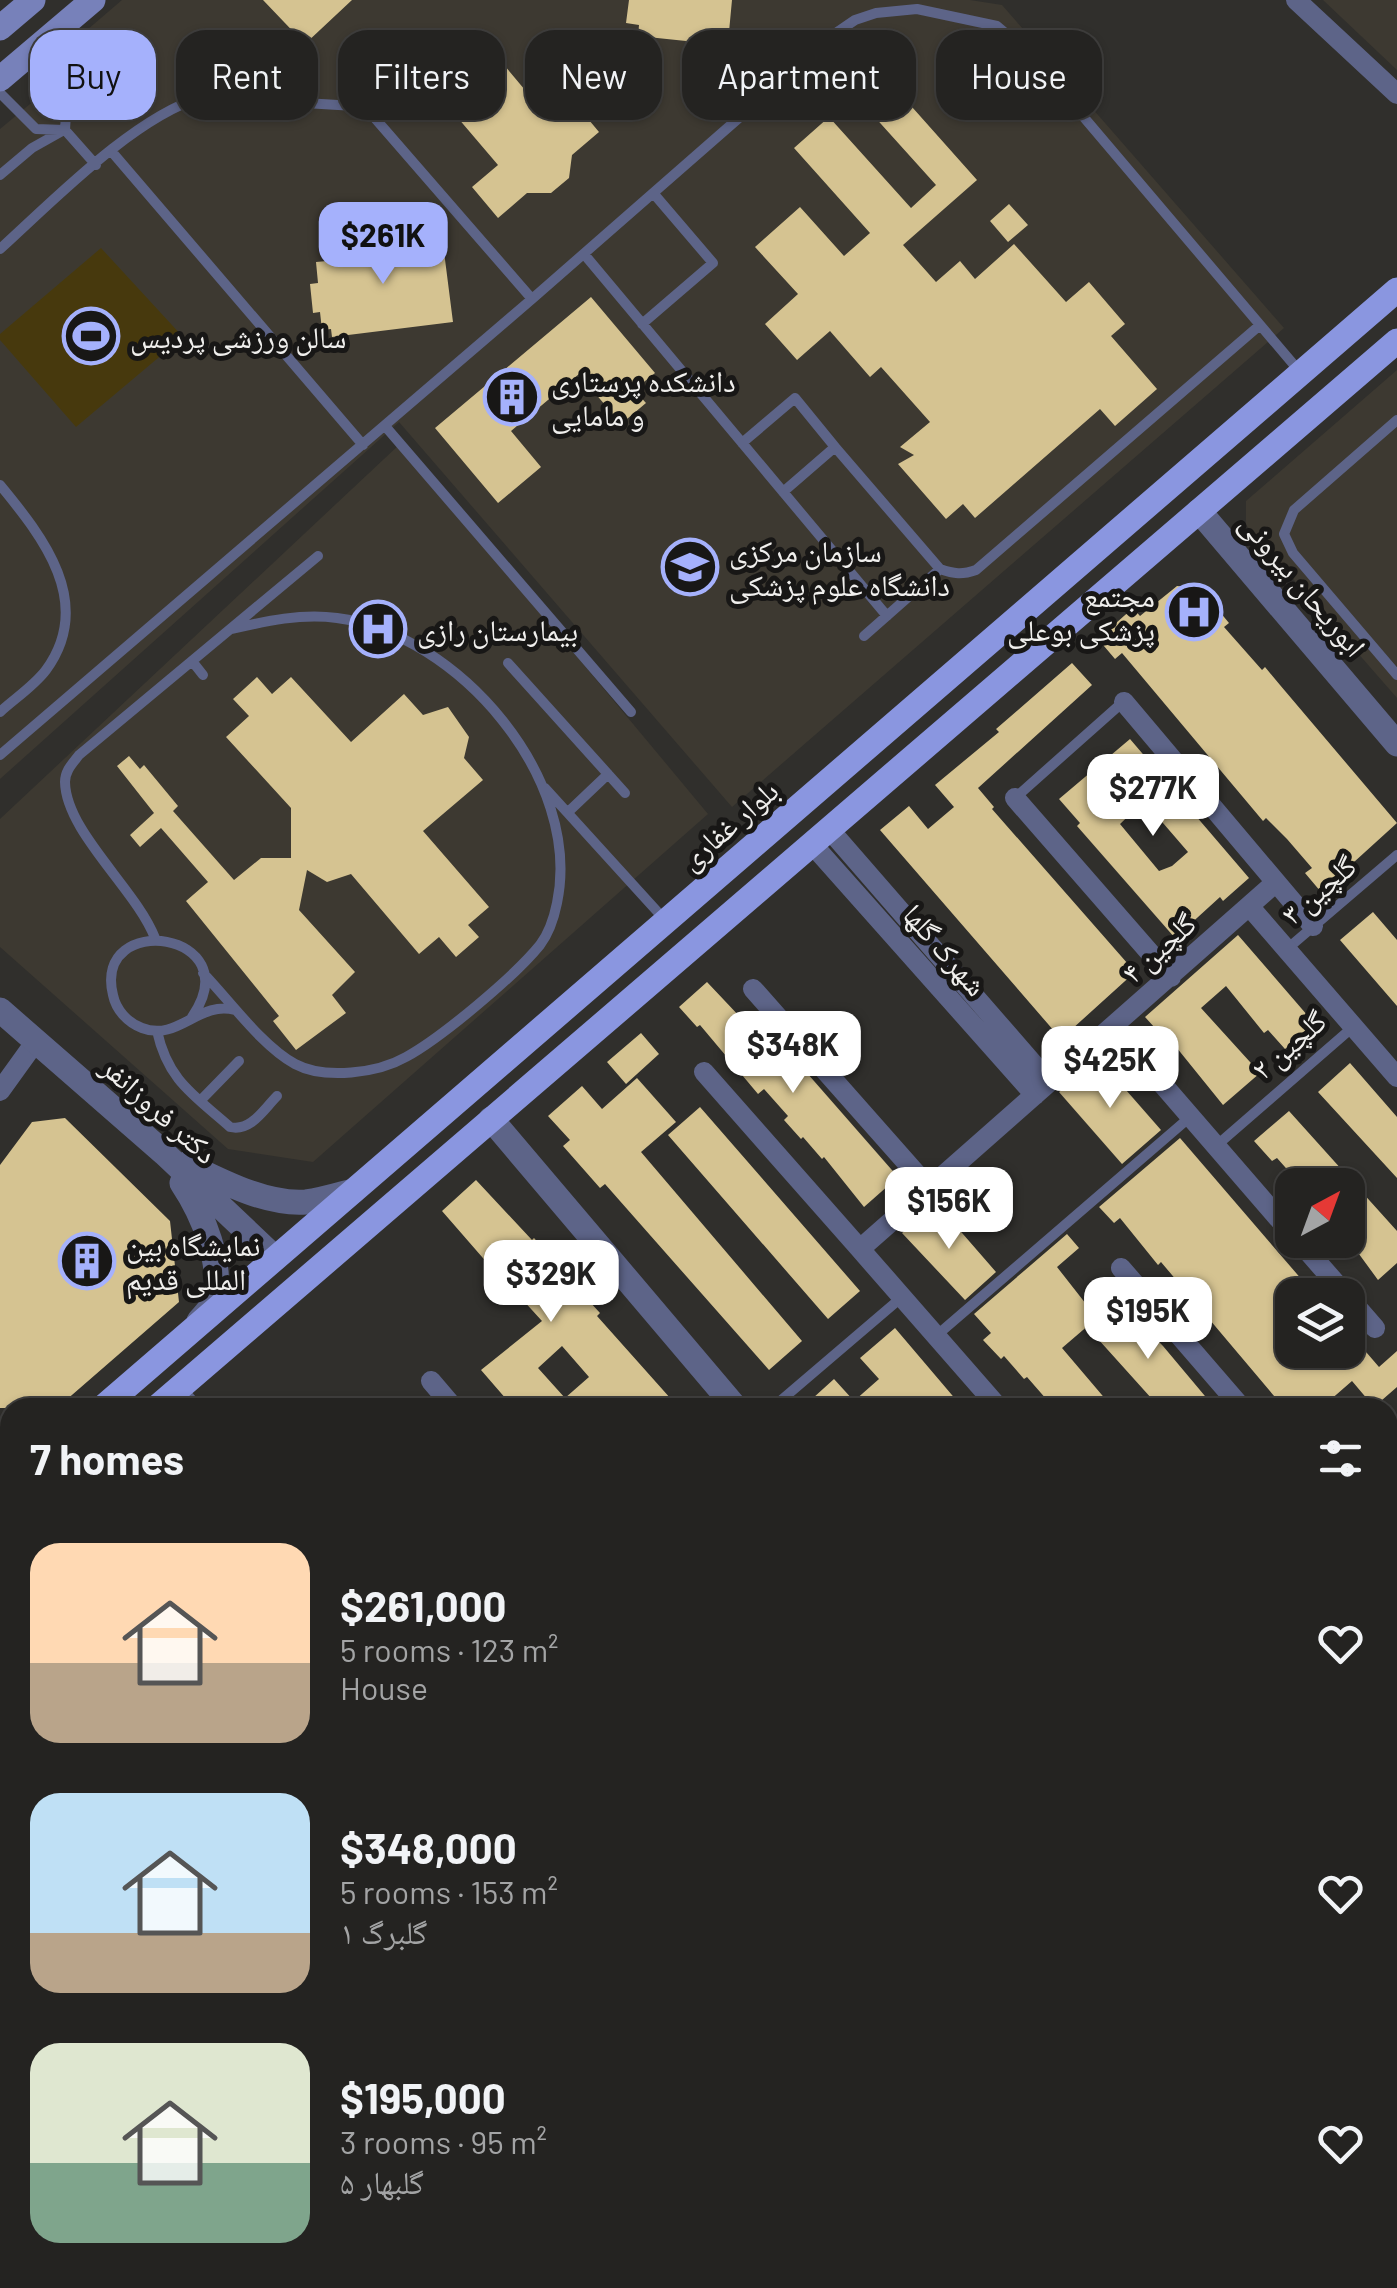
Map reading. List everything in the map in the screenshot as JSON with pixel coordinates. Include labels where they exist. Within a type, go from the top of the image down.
[{"type":"main road","points":[[0,28],[33,0]]},
{"type":"main road","points":[[58,30],[92,0]]},
{"type":"main road","points":[[0,79],[30,55]]},
{"type":"main road","name":"بلوار غفاری","points":[[114,1398],[1397,290]]},
{"type":"main road","points":[[184,1398],[491,1119],[1397,341]]},
{"type":"street","points":[[1296,0],[1397,94]]},
{"type":"street","name":"ابوریحان بیرونی","points":[[1200,511],[1397,744]]},
{"type":"street","points":[[1124,702],[1313,926]]},
{"type":"street","points":[[1015,798],[1171,977]]},
{"type":"street","name":"شهرک گلها","points":[[821,836],[1042,1088]]},
{"type":"street","name":"گلچین ۴","points":[[860,1249],[1275,883]]},
{"type":"street","points":[[1249,906],[1397,1077]]},
{"type":"street","points":[[752,989],[929,1188]]},
{"type":"street","name":"دکتر فروزانفر","points":[[0,1010],[164,1154],[274,1258]]},
{"type":"street","points":[[1113,1027],[1275,1214]]},
{"type":"street","points":[[0,1091],[36,1041]]},
{"type":"street","points":[[704,1072],[989,1398]]},
{"type":"street","points":[[491,1119],[728,1398]]},
{"type":"street","points":[[164,1154],[229,1185],[274,1198],[304,1202],[353,1191]]},
{"type":"street","points":[[164,1154],[208,1233],[214,1269],[213,1303],[193,1329]]},
{"type":"street","points":[[1314,1258],[1331,1278]]},
{"type":"street","points":[[1121,1268],[1233,1398]]},
{"type":"street","points":[[1365,1317],[1374,1328]]},
{"type":"street","points":[[431,1380],[446,1398]]},
{"type":"lane","points":[[0,755],[836,33],[876,13],[918,9],[970,18],[996,26],[1031,55],[1301,373]]},
{"type":"lane","points":[[0,92],[36,129],[65,130]]},
{"type":"lane","points":[[0,249],[96,165],[178,104],[202,97],[355,106],[374,116],[532,299]]},
{"type":"lane","points":[[66,120],[65,130],[96,165]]},
{"type":"lane","points":[[0,175],[32,148],[65,130]]},
{"type":"lane","points":[[112,152],[362,445]]},
{"type":"lane","points":[[642,324],[713,263],[654,194]]},
{"type":"lane","points":[[584,254],[887,616]]},
{"type":"lane","points":[[742,444],[795,398],[940,569],[954,574],[976,570],[1260,325]]},
{"type":"lane","points":[[1397,420],[1294,510],[1284,534],[1293,553],[1397,675]]},
{"type":"lane","points":[[384,426],[631,712]]},
{"type":"lane","points":[[783,492],[836,447]]},
{"type":"lane","points":[[0,485],[43,540],[63,581],[66,616],[60,643],[46,671],[0,712]]},
{"type":"lane","points":[[155,938],[146,914],[88,839],[65,785],[67,770],[79,755],[318,556]]},
{"type":"lane","points":[[864,636],[940,569]]},
{"type":"lane","points":[[232,629],[267,620],[340,618],[408,642],[471,684],[494,708],[542,785],[666,920]]},
{"type":"lane","points":[[192,661],[203,675]]},
{"type":"lane","points":[[508,663],[625,793]]},
{"type":"lane","points":[[1015,798],[1124,702]]},
{"type":"lane","points":[[568,812],[608,774]]},
{"type":"lane","points":[[203,974],[270,1045],[296,1065],[318,1070],[374,1068],[404,1058],[433,1039],[538,947],[552,923],[558,900],[559,848],[542,785]]},
{"type":"lane","name":"گلچین ۳","points":[[1288,949],[1397,855]]},
{"type":"lane","points":[[192,1017],[204,990],[203,974],[186,947],[155,938],[126,951],[117,962],[112,992],[125,1018],[137,1026],[157,1031],[180,1026],[216,1007],[237,1010]]},
{"type":"lane","name":"گلچین ۲","points":[[1216,1146],[1354,1026]]},
{"type":"lane","points":[[157,1031],[172,1074],[230,1127],[248,1126],[277,1096]]},
{"type":"lane","points":[[200,1100],[239,1061]]},
{"type":"lane","points":[[936,1336],[1190,1116]]},
{"type":"lane","points":[[784,1398],[902,1297]]},
{"type":"shaded area","points":[[122,0],[970,0],[1002,5],[1024,30],[936,30],[936,120],[1102,120],[1284,328],[732,807],[399,422],[0,779],[0,129],[30,104],[30,120],[156,120],[156,30],[87,30]]},
{"type":"shaded area","points":[[1323,0],[1397,0],[1397,70]]},
{"type":"shaded area","name":"سالن ورزشی پردیس","points":[[101,248],[183,337],[76,427],[0,340],[0,334]]},
{"type":"shaded area","points":[[1397,370],[1397,698],[1246,525],[1246,501]]},
{"type":"shaded area","name":"بیمارستان رازی","points":[[400,444],[708,814],[313,1162],[228,1149],[0,947],[0,819]]},
{"type":"building","points":[[263,0],[352,0],[318,32],[292,30]]},
{"type":"building","points":[[629,0],[732,0],[729,30],[682,30],[682,41],[662,38],[662,30],[639,30],[639,25],[626,23]]},
{"type":"building","points":[[505,66],[525,90],[525,120],[589,120],[599,132],[572,155],[569,178],[551,193],[527,193],[498,218],[472,187],[498,165],[460,120],[505,120]]},
{"type":"building","points":[[916,111],[977,180],[903,245],[936,282],[960,261],[975,279],[1014,244],[1066,302],[1089,282],[1125,324],[1111,336],[1157,389],[1115,426],[1100,409],[975,518],[963,504],[946,519],[898,464],[914,455],[900,447],[930,422],[881,367],[870,377],[830,331],[797,360],[765,324],[798,294],[755,247],[800,207],[844,256],[870,233],[794,148],[826,120],[832,120],[911,208],[936,185],[877,120],[916,120]]},
{"type":"building","points":[[1009,204],[1028,225],[1008,242],[990,221]]},
{"type":"building","points":[[442,236],[453,322],[332,337],[331,329],[322,330],[320,312],[313,313],[310,284],[318,283],[316,262],[327,261],[326,250]]},
{"type":"building","name":"دانشکده پرستاری و مامایی","points":[[591,297],[655,373],[634,390],[646,403],[621,424],[579,374],[511,431],[541,467],[498,503],[435,428]]},
{"type":"building","points":[[1177,586],[1200,588],[1229,623],[1224,627],[1262,670],[1265,667],[1397,823],[1321,892],[1305,873],[1312,868],[1287,839],[1266,818],[1263,821],[1122,653],[1115,659],[1098,639],[1133,608],[1140,616]]},
{"type":"building","points":[[1072,663],[1092,685],[978,788],[1135,972],[1061,1039],[880,830],[909,806],[928,829],[954,807],[935,785]]},
{"type":"building","points":[[257,677],[272,694],[291,677],[351,742],[404,694],[423,715],[448,707],[469,737],[464,758],[483,780],[423,831],[489,907],[468,925],[479,937],[456,957],[439,937],[419,954],[351,874],[327,882],[307,870],[299,910],[355,972],[332,995],[346,1013],[296,1050],[273,1021],[279,1016],[186,901],[208,882],[161,828],[140,847],[130,835],[154,813],[117,766],[129,756],[140,769],[144,765],[178,806],[173,811],[234,880],[261,858],[291,858],[291,808],[226,737],[249,716],[233,699]]},
{"type":"building","points":[[1130,739],[1249,878],[1223,901],[1220,897],[1175,938],[1077,826],[1080,823],[1059,799]],"holes":[[[1144,801],[1188,852],[1159,871],[1120,824]]]},
{"type":"building","points":[[1373,912],[1397,940],[1397,1006],[1340,940]]},
{"type":"building","points":[[1238,935],[1314,1023],[1285,1049],[1268,1030],[1264,1033],[1226,986],[1201,1008],[1260,1073],[1223,1105],[1168,1037],[1165,1039],[1145,1017]]},
{"type":"building","points":[[707,982],[792,1072],[800,1065],[898,1177],[864,1207],[824,1157],[784,1120],[788,1116],[764,1089],[758,1094],[700,1025],[697,1027],[679,1007]]},
{"type":"building","points":[[641,1033],[659,1054],[626,1084],[607,1062]]},
{"type":"building","points":[[1098,1058],[1161,1130],[1122,1164],[1059,1092]]},
{"type":"building","points":[[1350,1063],[1397,1117],[1397,1178],[1318,1092]]},
{"type":"building","points":[[637,1078],[676,1122],[641,1152],[802,1341],[769,1370],[605,1184],[600,1188],[563,1146],[570,1140],[548,1116],[582,1086],[602,1109]]},
{"type":"building","points":[[700,1107],[860,1291],[828,1319],[668,1135]]},
{"type":"building","points":[[1289,1111],[1340,1168],[1286,1168],[1277,1158],[1272,1161],[1254,1141]]},
{"type":"building","name":"نمایشگاه بین المللی قدیم","points":[[65,1118],[170,1221],[179,1302],[69,1398],[0,1398],[0,1165],[32,1122]]},
{"type":"building","points":[[1180,1138],[1275,1248],[1275,1258],[1283,1258],[1300,1278],[1275,1278],[1275,1368],[1365,1368],[1365,1351],[1379,1367],[1397,1351],[1397,1387],[1384,1398],[1366,1398],[1352,1381],[1332,1398],[1276,1398],[1161,1262],[1158,1265],[1120,1218],[1114,1223],[1099,1207]]},
{"type":"building","points":[[476,1180],[534,1238],[555,1262],[552,1265],[600,1313],[597,1316],[670,1398],[565,1398],[505,1398],[481,1370],[542,1321],[494,1260],[489,1265],[442,1211]],"holes":[[[562,1346],[589,1377],[565,1398],[538,1368]]]},
{"type":"building","points":[[1365,1195],[1397,1231],[1397,1263],[1378,1280],[1362,1258],[1365,1258]]},
{"type":"building","points":[[936,1203],[996,1272],[965,1300],[902,1233]]},
{"type":"building","points":[[1067,1234],[1079,1248],[1057,1267],[1097,1318],[1062,1348],[1104,1398],[1045,1398],[983,1340],[991,1333],[974,1314]]},
{"type":"building","points":[[1120,1302],[1207,1398],[1151,1398],[1089,1329]]},
{"type":"building","points":[[895,1328],[954,1398],[857,1398],[879,1379],[860,1358]]},
{"type":"building","points":[[834,1379],[851,1398],[813,1398]]},
{"type":"place","name":"سالن ورزشی پردیس","points":[[91,336]]},
{"type":"place","name":"دانشکده پرستاری و مامایی","points":[[512,397]]},
{"type":"place","name":"سازمان مرکزی دانشگاه علوم پزشکی","points":[[690,567]]},
{"type":"place","name":"مجتمع پزشکی بوعلی","points":[[1194,612]]},
{"type":"place","name":"بیمارستان رازی","points":[[378,629]]},
{"type":"place","name":"نمایشگاه بین المللی قدیم","points":[[87,1261]]}]
